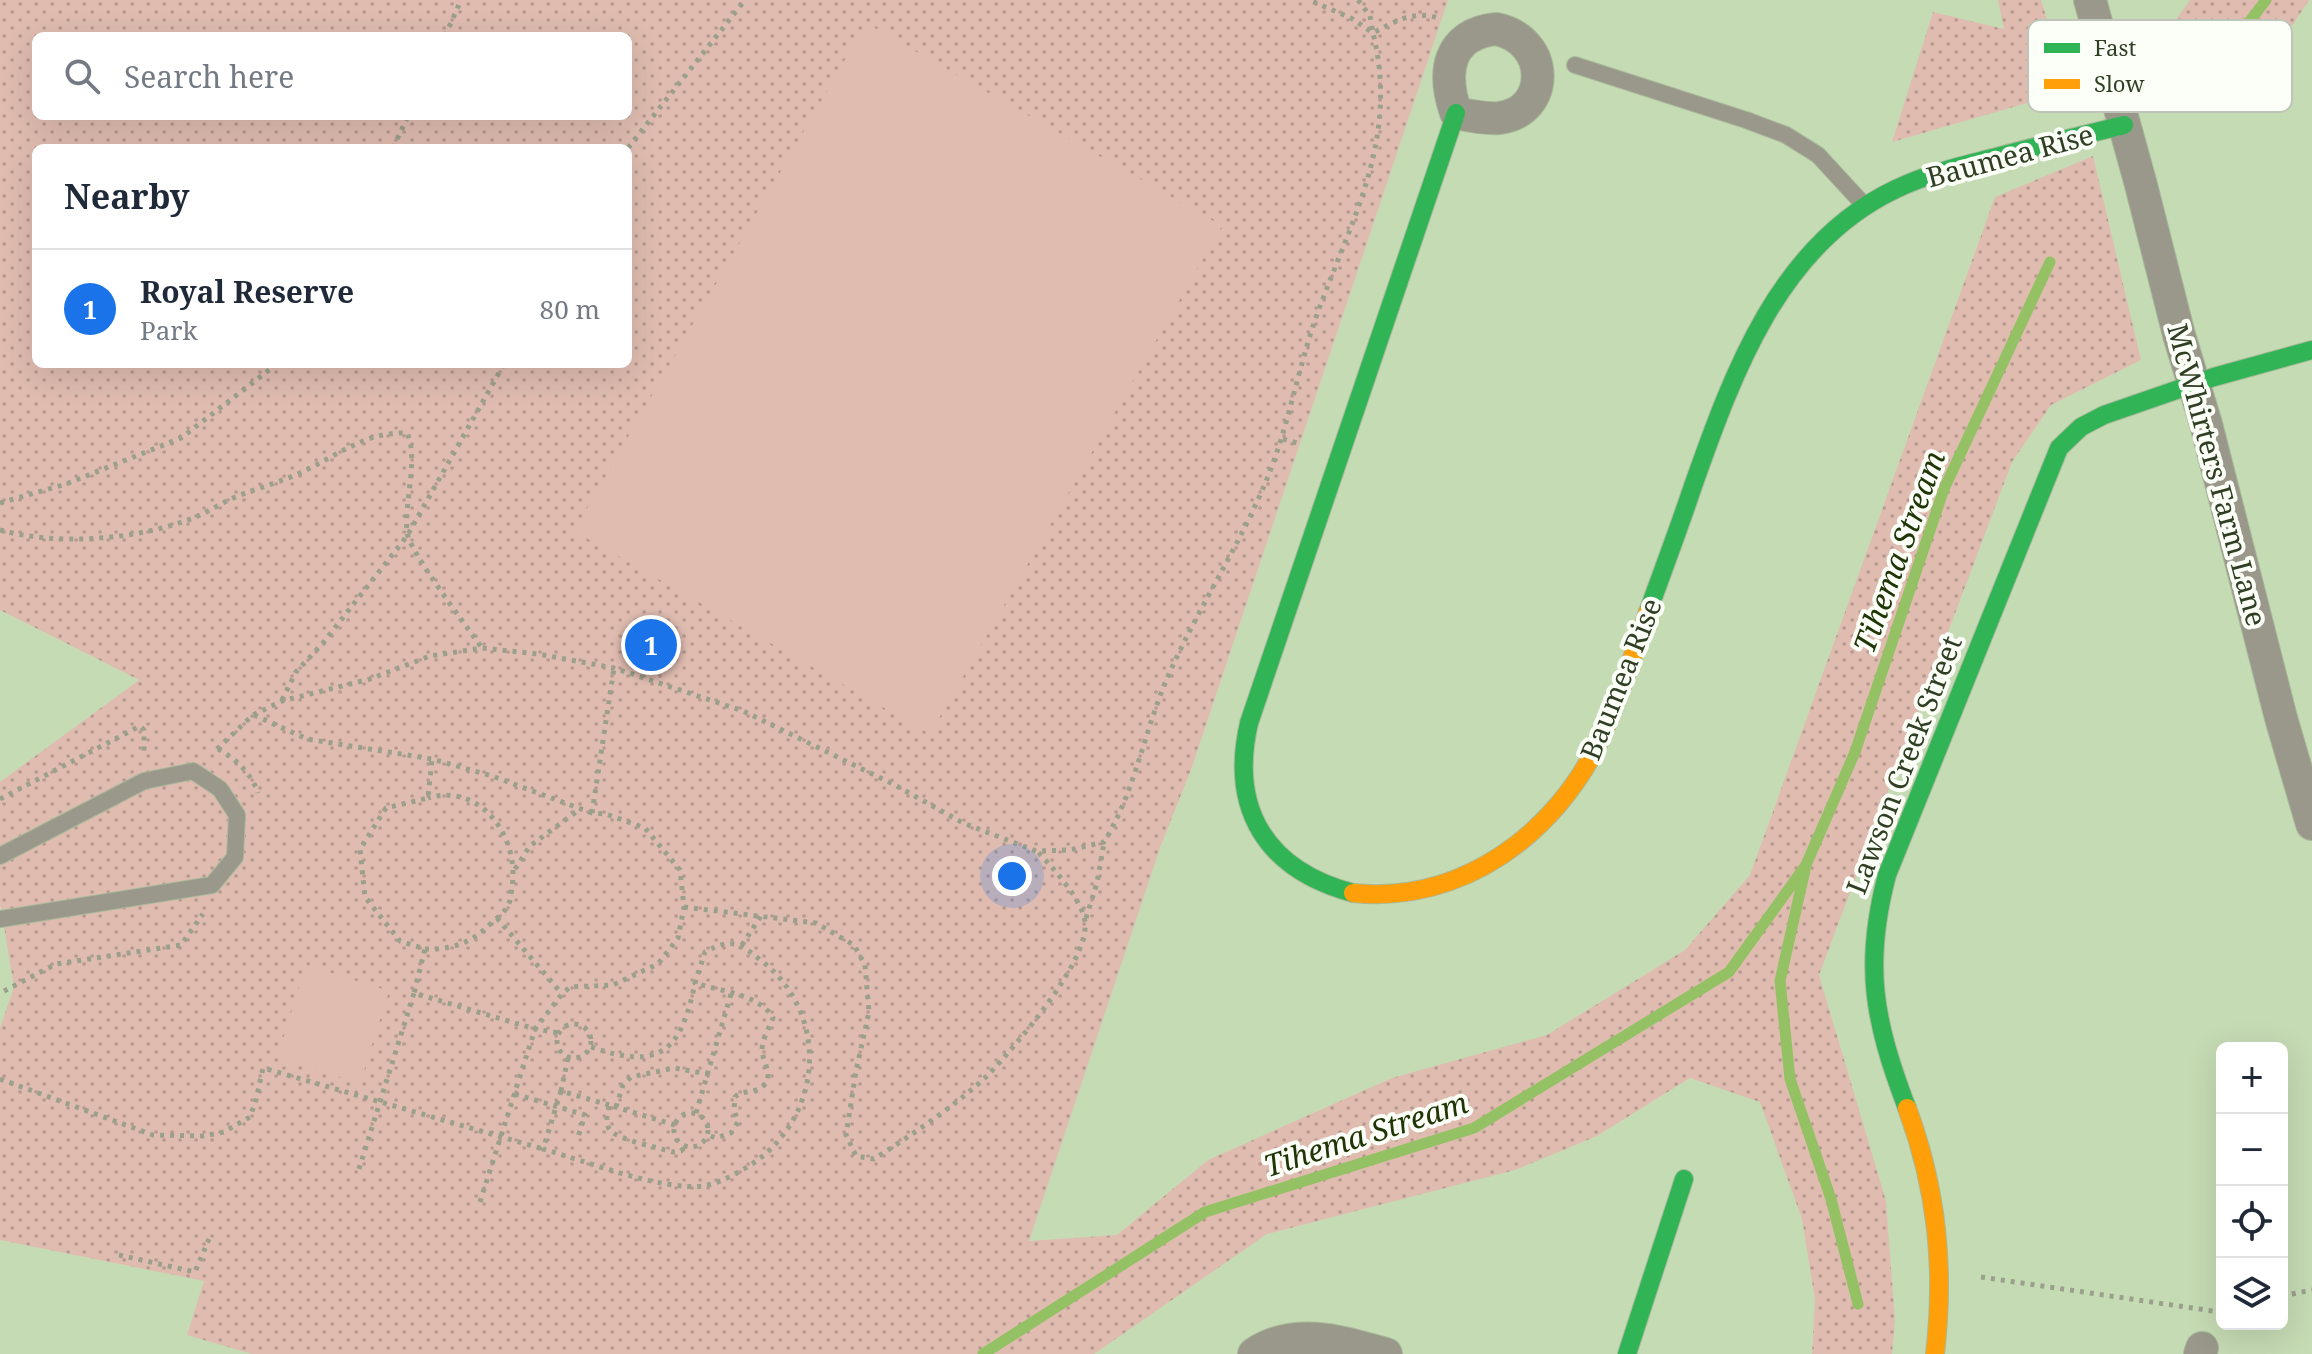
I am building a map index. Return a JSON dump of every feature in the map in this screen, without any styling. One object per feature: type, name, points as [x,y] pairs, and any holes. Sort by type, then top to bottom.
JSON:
[{"type":"street","name":"McWhirters Farm Lane","points":[[2090,0],[2095,20]]},
{"type":"street","name":"McWhirters Farm Lane","points":[[2120,112],[2281,718],[2308,790],[2312,824]]},
{"type":"street","name":"Baumea Rise","points":[[1456,113],[1337,455],[1244,745],[1243,787],[1258,827],[1284,860],[1318,882],[1338,890],[1380,895],[1400,893],[1445,883],[1488,865],[1542,823],[1574,788],[1610,718],[1711,438],[1753,337],[1768,307],[1803,260],[1842,222],[1901,187],[1963,165],[2124,125]]},
{"type":"street","name":"Lawson Creek Street","points":[[1935,1354],[1940,1317],[1937,1224],[1928,1171],[1883,1041],[1872,976],[1877,909],[1887,875],[2059,448],[2091,419],[2193,382],[2312,350]]},
{"type":"street","points":[[1627,1354],[1684,1179]]},
{"type":"street","points":[[1254,1354],[1280,1340],[1302,1338],[1330,1340],[1386,1354]]},
{"type":"lane","points":[[1575,65],[1746,120],[1795,140],[1818,155],[1865,206]]},
{"type":"lane","points":[[0,856],[144,781],[193,771],[220,789],[237,815],[235,857],[212,885],[0,919]]},
{"type":"path","points":[[447,32],[461,0]]},
{"type":"path","points":[[631,144],[745,0]]},
{"type":"path","points":[[1309,0],[1351,18],[1373,33]]},
{"type":"path","points":[[684,907],[816,923],[854,945],[865,965],[869,1012],[846,1135],[856,1156],[874,1159],[911,1136],[987,1076],[1050,1001],[1083,946],[1085,919],[1097,883],[1104,842],[1129,796],[1157,701],[1202,607],[1249,523],[1283,439],[1320,304],[1368,183],[1378,126],[1381,76],[1370,16],[1358,0]]},
{"type":"path","points":[[1373,33],[1407,17],[1432,16]]},
{"type":"path","points":[[395,144],[406,120]]},
{"type":"path","points":[[0,503],[66,484],[181,438],[272,368]]},
{"type":"path","points":[[282,701],[296,672],[323,643],[407,536],[502,368]]},
{"type":"path","points":[[0,530],[72,540],[153,530],[193,518],[300,473],[349,446],[386,432],[407,433],[413,445],[407,494],[407,536],[482,648]]},
{"type":"path","points":[[1283,439],[1305,445]]},
{"type":"path","points":[[217,749],[253,715],[282,701],[370,679],[430,656],[482,648],[538,654],[614,668],[743,711],[893,784],[963,823],[1036,851],[1070,850],[1104,842]]},
{"type":"path","points":[[592,813],[614,668]]},
{"type":"path","points":[[253,715],[307,739],[432,759],[645,828],[680,870],[684,907],[678,938],[658,964],[613,985],[570,987],[535,1029],[480,1202]]},
{"type":"path","points":[[0,799],[140,726],[144,730],[144,757],[154,752]]},
{"type":"path","points":[[202,745],[232,756],[255,784],[262,802]]},
{"type":"path","points":[[428,798],[432,759]]},
{"type":"path","points":[[515,870],[506,836],[481,805],[445,793],[386,808],[360,849],[365,897],[400,941],[425,949],[445,950],[477,937],[497,918],[508,906],[515,870],[530,846],[580,809]]},
{"type":"path","points":[[1036,851],[1064,880],[1085,919]]},
{"type":"path","points":[[4,991],[56,964],[181,945],[205,911]]},
{"type":"path","points":[[742,945],[761,916]]},
{"type":"path","points":[[497,918],[562,994]]},
{"type":"path","points":[[0,1079],[153,1135],[204,1136],[224,1132],[250,1117],[263,1068],[667,1184],[703,1186],[730,1177],[758,1162],[775,1146],[796,1117],[811,1068],[809,1038],[799,1005],[774,971],[742,945],[724,942],[705,952],[688,1015],[680,1034],[669,1047],[648,1055],[627,1056],[591,1047]]},
{"type":"path","points":[[359,1169],[425,949]]},
{"type":"path","points":[[695,983],[759,1003],[769,1010],[773,1018],[763,1040],[762,1052],[769,1075],[766,1084],[735,1097],[734,1110],[738,1122],[731,1133],[716,1138],[708,1135]]},
{"type":"path","points":[[414,993],[535,1029],[559,1033]]},
{"type":"path","points":[[696,1113],[731,994]]},
{"type":"path","points":[[571,1024],[582,1026],[591,1035],[591,1047],[579,1058],[568,1058],[557,1047],[559,1033],[571,1024]]},
{"type":"path","points":[[543,1149],[568,1058]]},
{"type":"path","points":[[685,1147],[673,1152],[616,1135],[608,1128],[606,1119],[623,1085],[631,1077],[674,1068],[708,1074]]},
{"type":"path","points":[[561,1091],[675,1125]]},
{"type":"path","points":[[515,1094],[585,1115],[577,1140]]},
{"type":"path","points":[[696,1113],[708,1124],[708,1135],[702,1144],[685,1147],[677,1140],[675,1125],[681,1116],[696,1113]]},
{"type":"path","points":[[119,1255],[195,1272],[209,1239]]},
{"type":"path","points":[[1976,1276],[2216,1310]]},
{"type":"path","points":[[2288,1295],[2312,1290]]},
{"type":"shaded area","points":[[0,0],[1448,0],[1191,770],[1161,845],[1029,1241],[1117,1235],[1208,1160],[1392,1078],[1547,1035],[1685,950],[1750,875],[1995,197],[2093,156],[2141,360],[2051,405],[2012,462],[1819,975],[1886,1201],[1895,1320],[1892,1354],[1812,1354],[1815,1300],[1802,1219],[1760,1102],[1690,1078],[1597,1136],[1515,1170],[1267,1234],[1094,1354],[252,1354],[187,1335],[204,1281],[0,1240],[0,1028],[14,987],[0,903],[0,782],[139,680],[0,610]]},
{"type":"shaded area","points":[[1998,0],[2041,0],[2047,20],[2028,20],[2028,103],[1892,142],[1933,12],[2004,29]]},
{"type":"shaded area","points":[[2190,0],[2309,0],[2292,26],[2292,20],[2176,20]]},
{"type":"shaded area","points":[[866,23],[1222,226],[930,734],[574,531]]},
{"type":"shaded area","points":[[306,965],[389,991],[360,1083],[277,1058]]},
{"type":"waterway","name":"Tihema Stream","points":[[2251,20],[2266,0]]},
{"type":"waterway","name":"Tihema Stream","points":[[983,1354],[1205,1212],[1474,1128],[1729,972],[1806,865],[1855,752],[1944,489],[2050,262]]},
{"type":"waterway","name":"Tihema Stream","points":[[1805,870],[1780,981],[1790,1079],[1831,1199],[1858,1304]]},
{"type":"traffic: fast","points":[[1353,893],[1323,883],[1298,869],[1277,852],[1261,832],[1250,809],[1244,754],[1249,723],[1456,113]]},
{"type":"traffic: fast","points":[[1648,612],[1708,443],[1744,357],[1791,277],[1821,243],[1855,213],[1921,178],[2124,125]]},
{"type":"traffic: fast","points":[[1907,1108],[1887,1048],[1876,993],[1875,938],[1887,875],[2059,448],[2081,427],[2104,415],[2214,377],[2312,350]]},
{"type":"traffic: fast","points":[[1627,1354],[1684,1179]]},
{"type":"traffic: slow","points":[[1353,893],[1393,893],[1431,887],[1468,874],[1501,856],[1531,832],[1559,804],[1582,773],[1601,738],[1648,612]]},
{"type":"traffic: slow","points":[[1907,1108],[1925,1169],[1936,1229],[1939,1291],[1935,1354]]},
{"type":"place","name":"Royal Reserve","points":[[651,645]]}]
